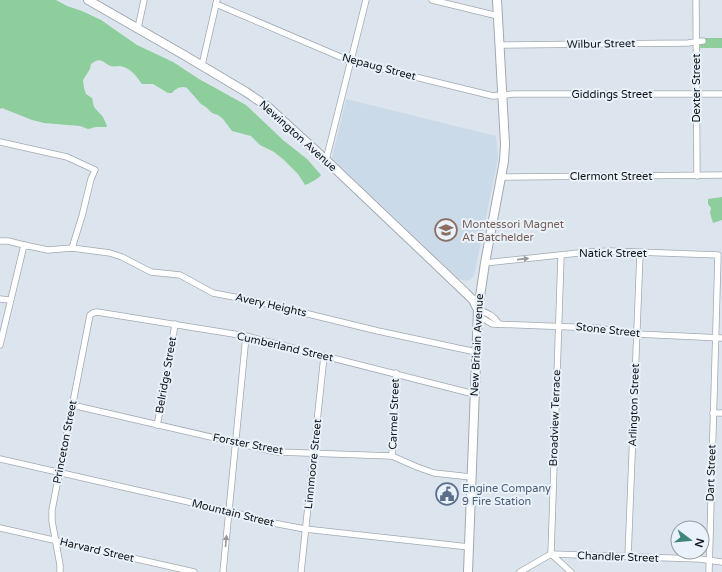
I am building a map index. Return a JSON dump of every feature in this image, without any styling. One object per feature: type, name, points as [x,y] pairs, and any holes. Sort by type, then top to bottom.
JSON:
[{"type":"main road","name":"Newington Avenue","points":[[88,0],[202,65],[268,107],[466,293],[473,300],[478,310]]},
{"type":"main road","name":"New Britain Avenue","points":[[468,572],[478,310],[504,161],[505,144],[497,0]]},
{"type":"street","points":[[138,28],[144,0]]},
{"type":"street","points":[[326,160],[366,0]]},
{"type":"street","points":[[432,0],[498,16]]},
{"type":"street","name":"Dexter Street","points":[[696,0],[697,176]]},
{"type":"street","points":[[202,65],[217,2]]},
{"type":"street","name":"Nepaug Street","points":[[217,2],[350,61],[493,96],[502,96]]},
{"type":"street","name":"Wilbur Street","points":[[499,45],[703,41]]},
{"type":"street","name":"Giddings Street","points":[[502,96],[514,94],[722,94]]},
{"type":"street","points":[[0,142],[67,157],[95,170],[91,179],[72,248]]},
{"type":"street","name":"Clermont Street","points":[[501,177],[722,175]]},
{"type":"street","name":"Avery Heights","points":[[0,241],[8,241],[48,250],[72,248],[110,253],[122,257],[151,272],[180,275],[213,293],[255,300],[378,331],[476,352]]},
{"type":"street","points":[[0,345],[24,245]]},
{"type":"street","name":"Natick Street","points":[[485,263],[610,251],[718,255]]},
{"type":"street","name":"Arlington Street","points":[[628,558],[640,253]]},
{"type":"street","name":"Dart Street","points":[[710,523],[713,413],[719,338],[718,255]]},
{"type":"street","name":"Broadview Terrace","points":[[551,554],[561,256]]},
{"type":"street","points":[[0,299],[10,300]]},
{"type":"street","name":"Stone Street","points":[[478,310],[482,318],[492,324],[597,328],[637,334],[719,338]]},
{"type":"street","name":"Cumberland Street","points":[[92,313],[97,312],[246,336],[474,394]]},
{"type":"street","name":"Princeton Street","points":[[60,572],[52,520],[52,510],[90,316],[92,313]]},
{"type":"street","name":"Belridge Street","points":[[157,425],[165,387],[175,324]]},
{"type":"street","points":[[223,572],[246,336]]},
{"type":"street","name":"Linnmoore Street","points":[[301,572],[324,356]]},
{"type":"street","name":"Carmel Street","points":[[392,456],[396,373]]},
{"type":"street","name":"Forster Street","points":[[72,405],[278,452],[392,456],[417,468],[434,473],[471,477]]},
{"type":"street","points":[[713,413],[722,413]]},
{"type":"street","name":"Mountain Street","points":[[0,459],[228,511],[273,523],[305,529],[469,547]]},
{"type":"street","name":"Harvard Street","points":[[0,528],[194,572]]},
{"type":"street","points":[[520,572],[551,554],[571,572]]},
{"type":"street","name":"Chandler Street","points":[[551,554],[670,559]]},
{"type":"street","name":"Dart Street","points":[[709,560],[709,572]]},
{"type":"street","name":"Chandler Street","points":[[709,560],[722,562]]},
{"type":"shaded area","name":"Montessori Magnet At Batchelder","points":[[346,99],[496,136],[498,158],[474,276],[470,280],[466,281],[459,279],[332,158]]},
{"type":"green space","points":[[0,0],[56,0],[101,20],[137,45],[173,62],[199,79],[246,105],[283,140],[307,159],[321,175],[305,185],[298,174],[284,160],[274,152],[260,145],[251,136],[232,131],[223,119],[212,113],[201,104],[187,88],[180,87],[172,93],[168,93],[153,84],[142,84],[133,73],[124,67],[111,66],[100,60],[91,64],[90,69],[83,80],[86,94],[92,98],[94,107],[103,117],[107,126],[106,127],[88,129],[80,126],[44,123],[32,120],[2,108],[0,109]]},
{"type":"green space","points":[[701,38],[722,38],[722,48],[700,48]]},
{"type":"green space","points":[[722,197],[722,220],[713,223],[708,199]]},
{"type":"place","name":"Montessori Magnet At Batchelder","points":[[446,230]]},
{"type":"place","name":"Engine Company 9 Fire Station","points":[[447,494]]}]
